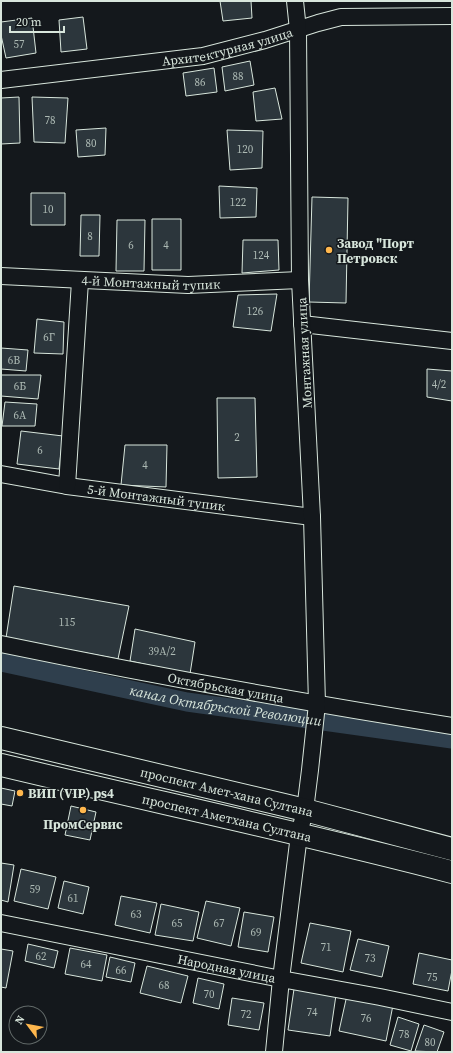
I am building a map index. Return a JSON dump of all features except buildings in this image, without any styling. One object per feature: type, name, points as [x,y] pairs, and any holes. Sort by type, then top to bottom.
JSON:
[{"type":"main road","name":"проспект Амет-хана Султана","points":[[1,738],[304,810],[452,849]]},
{"type":"main road","name":"проспект Аметхана Султана","points":[[1,765],[452,872]]},
{"type":"street","name":"Монтажная улица","points":[[274,1052],[298,835],[304,810],[317,712],[312,517],[300,280],[298,30],[295,1]]},
{"type":"street","name":"Архитектурная улица","points":[[1,80],[203,56],[239,48],[341,17],[452,16]]},
{"type":"street","name":"4-й Монтажный тупик","points":[[1,276],[188,285],[300,280]]},
{"type":"street","points":[[67,486],[80,281]]},
{"type":"street","points":[[302,324],[452,342]]},
{"type":"street","name":"5-й Монтажный тупик","points":[[1,474],[67,486],[312,517]]},
{"type":"street","name":"Октябрьская улица","points":[[1,644],[317,712],[452,726]]},
{"type":"street","name":"Народная улица","points":[[1,923],[452,1012]]},
{"type":"waterway","name":"канал Октябрьской Революции","points":[[1,662],[187,702],[452,739]]},
{"type":"place","name":"Завод \"Порт Петровск","points":[[329,250]]},
{"type":"place","name":"ВИП (VIP) ps4","points":[[20,793]]},
{"type":"place","name":"ПромСервис","points":[[83,810]]}]
